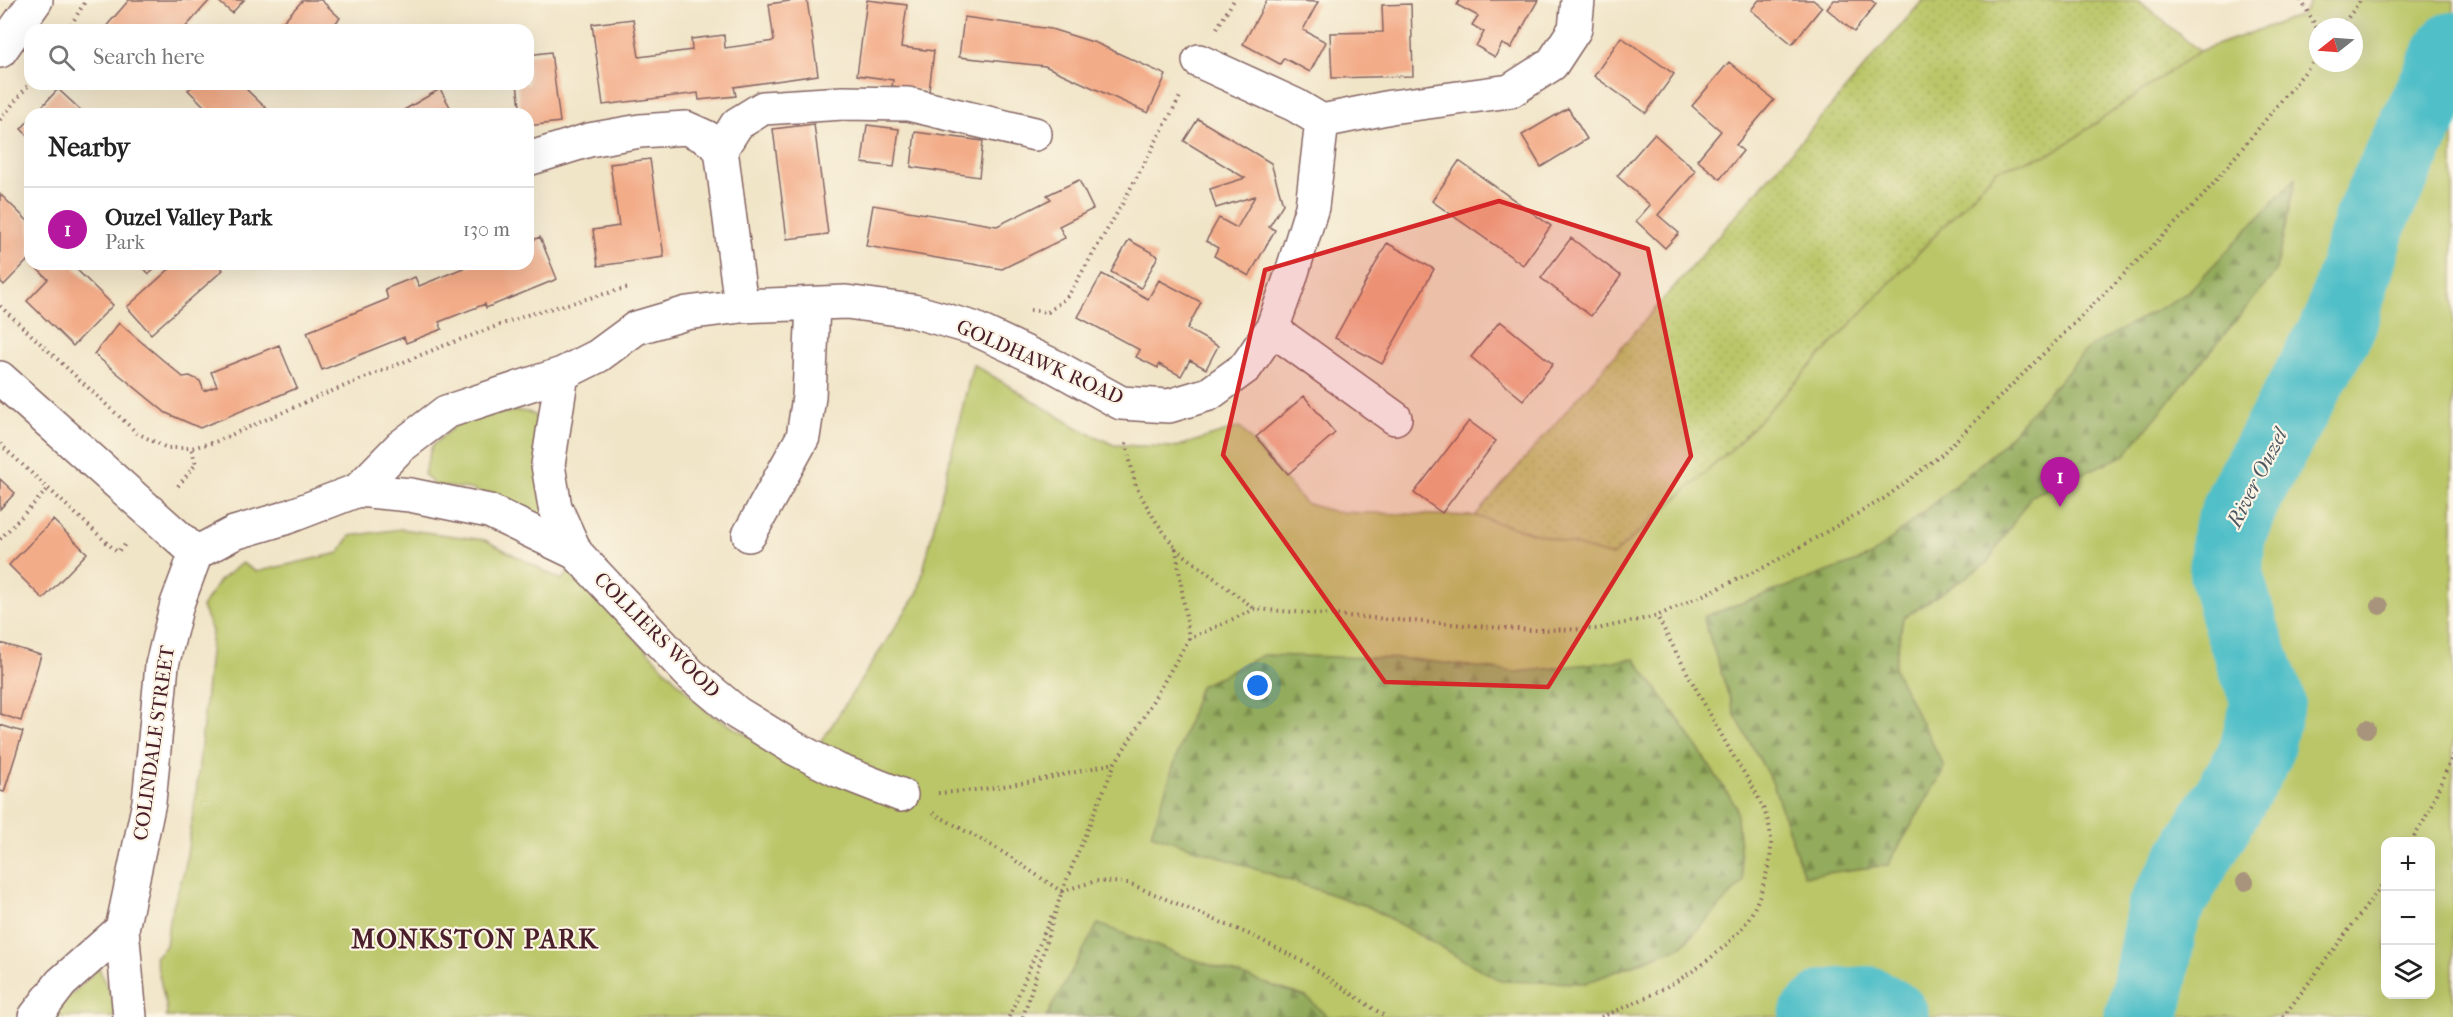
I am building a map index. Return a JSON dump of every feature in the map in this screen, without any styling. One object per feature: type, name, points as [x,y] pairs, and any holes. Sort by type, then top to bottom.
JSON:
[{"type":"street","points":[[0,51],[36,0]]},
{"type":"street","points":[[1199,61],[1294,105],[1322,121],[1391,107],[1510,91],[1552,64],[1575,29],[1578,0]]},
{"type":"street","points":[[720,149],[737,124],[763,108],[843,103],[908,104],[1035,134]]},
{"type":"street","name":"GOLDHAWK ROAD","points":[[195,553],[234,533],[285,518],[358,490],[400,447],[446,412],[562,374],[598,356],[636,328],[687,313],[741,306],[846,302],[913,311],[973,328],[1056,367],[1121,403],[1169,406],[1209,394],[1246,367],[1272,329],[1312,207],[1322,121]]},
{"type":"street","points":[[534,157],[589,140],[640,131],[686,128],[706,137],[720,149],[741,306]]},
{"type":"street","points":[[749,535],[803,437],[809,397],[813,304]]},
{"type":"street","points":[[1272,329],[1395,418]]},
{"type":"street","name":"COLLIERS WOOD","points":[[562,374],[548,465],[555,507],[576,553],[690,674],[737,713],[794,748],[837,770],[902,795]]},
{"type":"street","points":[[0,378],[195,553]]},
{"type":"street","name":"COLLIERS WOOD","points":[[358,490],[410,495],[489,511],[576,553]]},
{"type":"street","name":"COLINDALE STREET","points":[[130,1017],[122,929],[149,802],[162,665],[177,604],[195,553]]},
{"type":"street","points":[[35,1017],[61,982],[122,929]]},
{"type":"path","points":[[72,24],[86,0]]},
{"type":"path","points":[[2301,0],[2311,18]]},
{"type":"path","points":[[2348,18],[2361,0]]},
{"type":"path","points":[[1009,1017],[1115,763],[1189,639],[1255,609],[1530,630],[1597,629],[1657,616],[1769,565],[1885,498],[1941,455],[2202,196],[2309,68]]},
{"type":"path","points":[[0,120],[24,90]]},
{"type":"path","points":[[1126,443],[1136,487],[1155,520],[1176,549],[1255,609]]},
{"type":"path","points":[[0,539],[48,489]]},
{"type":"path","points":[[1176,549],[1189,639]]},
{"type":"path","points":[[1601,1017],[1645,999],[1682,977],[1715,953],[1737,933],[1744,926],[1762,891],[1772,858],[1769,825],[1749,779],[1732,754],[1657,616]]},
{"type":"path","points":[[2413,837],[2425,819],[2453,755]]},
{"type":"path","points":[[902,795],[974,791],[1026,784],[1115,763]]},
{"type":"path","points":[[902,795],[998,849],[1062,891],[1096,881],[1128,883],[1251,935],[1306,963],[1386,1017]]},
{"type":"path","points":[[2283,1017],[2381,885]]},
{"type":"path","points":[[1023,1017],[1062,891]]},
{"type":"highlighted area","points":[[1499,201],[1648,249],[1691,456],[1548,687],[1385,682],[1223,455],[1265,270]]},
{"type":"green space","points":[[1923,0],[2138,0],[2199,51],[2053,153],[1997,170],[1736,445],[1612,556],[1475,516]]},
{"type":"green space","points":[[2312,0],[2453,0],[2453,1017],[166,1017],[167,1010],[155,957],[166,946],[169,919],[185,868],[197,786],[212,631],[202,607],[219,581],[242,563],[256,572],[339,553],[350,536],[401,529],[485,540],[562,580],[569,571],[707,712],[764,745],[817,748],[918,592],[973,364],[1078,428],[1114,445],[1176,447],[1240,427],[1305,503],[1335,512],[1475,516],[1612,556],[1736,445],[1997,170],[2053,153],[2199,51],[2301,15]]},
{"type":"green space","points":[[2296,178],[2275,273],[2125,455],[2031,496],[1986,564],[1903,618],[1894,669],[1945,768],[1888,865],[1804,876],[1773,784],[1735,715],[1703,617],[1871,556],[1999,448],[2088,348],[2187,293]]},
{"type":"green space","points":[[513,411],[530,413],[541,425],[544,516],[539,521],[504,501],[471,489],[435,486],[424,474],[432,446],[455,426],[480,417]]},
{"type":"green space","points":[[1263,655],[1411,659],[1517,672],[1635,659],[1736,806],[1743,882],[1682,946],[1586,983],[1501,981],[1369,907],[1151,834],[1200,686]]},
{"type":"green space","points":[[1098,924],[1189,958],[1306,997],[1328,1017],[1046,1017]]},
{"type":"green space","points":[[99,968],[113,1000],[116,1017],[48,1017]]},
{"type":"building","points":[[129,0],[210,0],[188,24],[108,24]]},
{"type":"building","points":[[217,0],[244,0],[232,13]]},
{"type":"building","points":[[303,0],[321,0],[340,18],[334,24],[281,24]]},
{"type":"building","points":[[807,0],[818,75],[734,87],[736,96],[699,100],[698,93],[603,105],[592,24],[633,19],[639,57],[692,50],[691,39],[724,35],[725,48],[774,41],[769,4]]},
{"type":"building","points":[[867,0],[907,5],[901,47],[934,51],[929,91],[892,86],[893,80],[857,75]]},
{"type":"building","points":[[1267,0],[1318,2],[1303,30],[1326,42],[1310,72],[1284,58],[1280,64],[1243,44]]},
{"type":"building","points":[[1460,0],[1538,0],[1511,48],[1502,44],[1495,57],[1476,46],[1484,32],[1472,25],[1478,16],[1457,5]]},
{"type":"building","points":[[1759,0],[1813,0],[1822,7],[1792,44],[1751,10]]},
{"type":"building","points":[[1834,0],[1871,0],[1876,4],[1854,32],[1827,9]]},
{"type":"building","points":[[1411,4],[1413,76],[1332,78],[1330,33],[1383,32],[1382,5]]},
{"type":"building","points":[[964,17],[1051,29],[1096,43],[1166,75],[1148,113],[1045,66],[959,57]]},
{"type":"building","points":[[1621,37],[1674,74],[1646,113],[1594,76]]},
{"type":"building","points":[[551,52],[560,122],[534,125],[534,108],[520,108],[518,90],[534,90],[534,54]]},
{"type":"building","points":[[1729,62],[1774,100],[1736,145],[1743,151],[1720,179],[1697,160],[1721,131],[1692,106]]},
{"type":"building","points":[[59,90],[79,108],[41,108]]},
{"type":"building","points":[[188,90],[247,90],[266,108],[206,108]]},
{"type":"building","points":[[441,90],[451,108],[407,108]]},
{"type":"building","points":[[1568,108],[1587,139],[1541,167],[1522,135]]},
{"type":"building","points":[[1198,119],[1271,163],[1283,204],[1269,227],[1275,230],[1249,276],[1214,256],[1218,248],[1206,241],[1219,218],[1237,228],[1255,196],[1216,208],[1210,189],[1245,178],[1184,141]]},
{"type":"building","points":[[814,124],[828,234],[787,239],[773,129]]},
{"type":"building","points":[[867,125],[899,129],[894,167],[862,163]]},
{"type":"building","points":[[915,132],[983,141],[979,177],[911,167]]},
{"type":"building","points":[[1654,134],[1696,171],[1658,215],[1679,233],[1665,248],[1636,221],[1650,205],[1617,176]]},
{"type":"building","points":[[650,159],[664,257],[598,266],[593,230],[619,226],[610,164]]},
{"type":"building","points":[[1459,161],[1551,226],[1523,265],[1432,201]]},
{"type":"building","points":[[1079,180],[1093,209],[1059,226],[1065,238],[1002,269],[866,246],[873,205],[997,226],[1051,199],[1047,195]]},
{"type":"building","points":[[0,194],[24,217],[24,264],[4,285],[0,281]]},
{"type":"building","points":[[540,237],[557,279],[486,308],[485,304],[439,322],[442,329],[406,343],[404,337],[322,370],[307,332],[388,299],[385,289],[415,277],[419,286],[458,270],[534,270],[534,240]]},
{"type":"building","points":[[1571,238],[1621,276],[1591,316],[1541,278]]},
{"type":"building","points":[[1129,240],[1158,256],[1141,288],[1111,272]]},
{"type":"building","points":[[1387,243],[1434,269],[1382,364],[1335,338]]},
{"type":"building","points":[[38,270],[77,270],[113,305],[73,346],[27,301],[48,279]]},
{"type":"building","points":[[168,270],[223,270],[151,334],[127,307]]},
{"type":"building","points":[[1102,274],[1148,299],[1159,280],[1201,302],[1187,329],[1218,346],[1206,369],[1190,360],[1181,376],[1159,364],[1158,368],[1136,357],[1140,350],[1078,317]]},
{"type":"building","points":[[1500,321],[1553,364],[1523,400],[1471,357]]},
{"type":"building","points":[[119,323],[183,377],[190,376],[200,381],[204,391],[217,386],[211,372],[279,345],[297,388],[200,428],[166,413],[94,354]]},
{"type":"building","points":[[1304,396],[1335,433],[1288,474],[1256,437]]},
{"type":"building","points":[[1469,421],[1496,441],[1442,513],[1414,493]]},
{"type":"building","points":[[0,479],[15,493],[0,509]]},
{"type":"building","points":[[53,520],[87,553],[43,599],[9,565]]},
{"type":"building","points":[[0,643],[41,655],[21,721],[0,714]]},
{"type":"building","points":[[0,725],[23,732],[4,792],[0,791]]},
{"type":"waterway","name":"River Ouzel","points":[[2141,1017],[2163,911],[2255,755],[2268,701],[2241,627],[2226,574],[2228,537],[2244,497],[2340,323],[2370,221],[2453,49]]},
{"type":"waterway","name":"River Ouzel","points":[[1816,1017],[1828,1006],[1868,1003],[1892,1017]]},
{"type":"place","name":"Ouzel Valley Park","points":[[2060,507]]},
{"type":"district","name":"MONKSTON PARK","points":[[475,939]]}]
